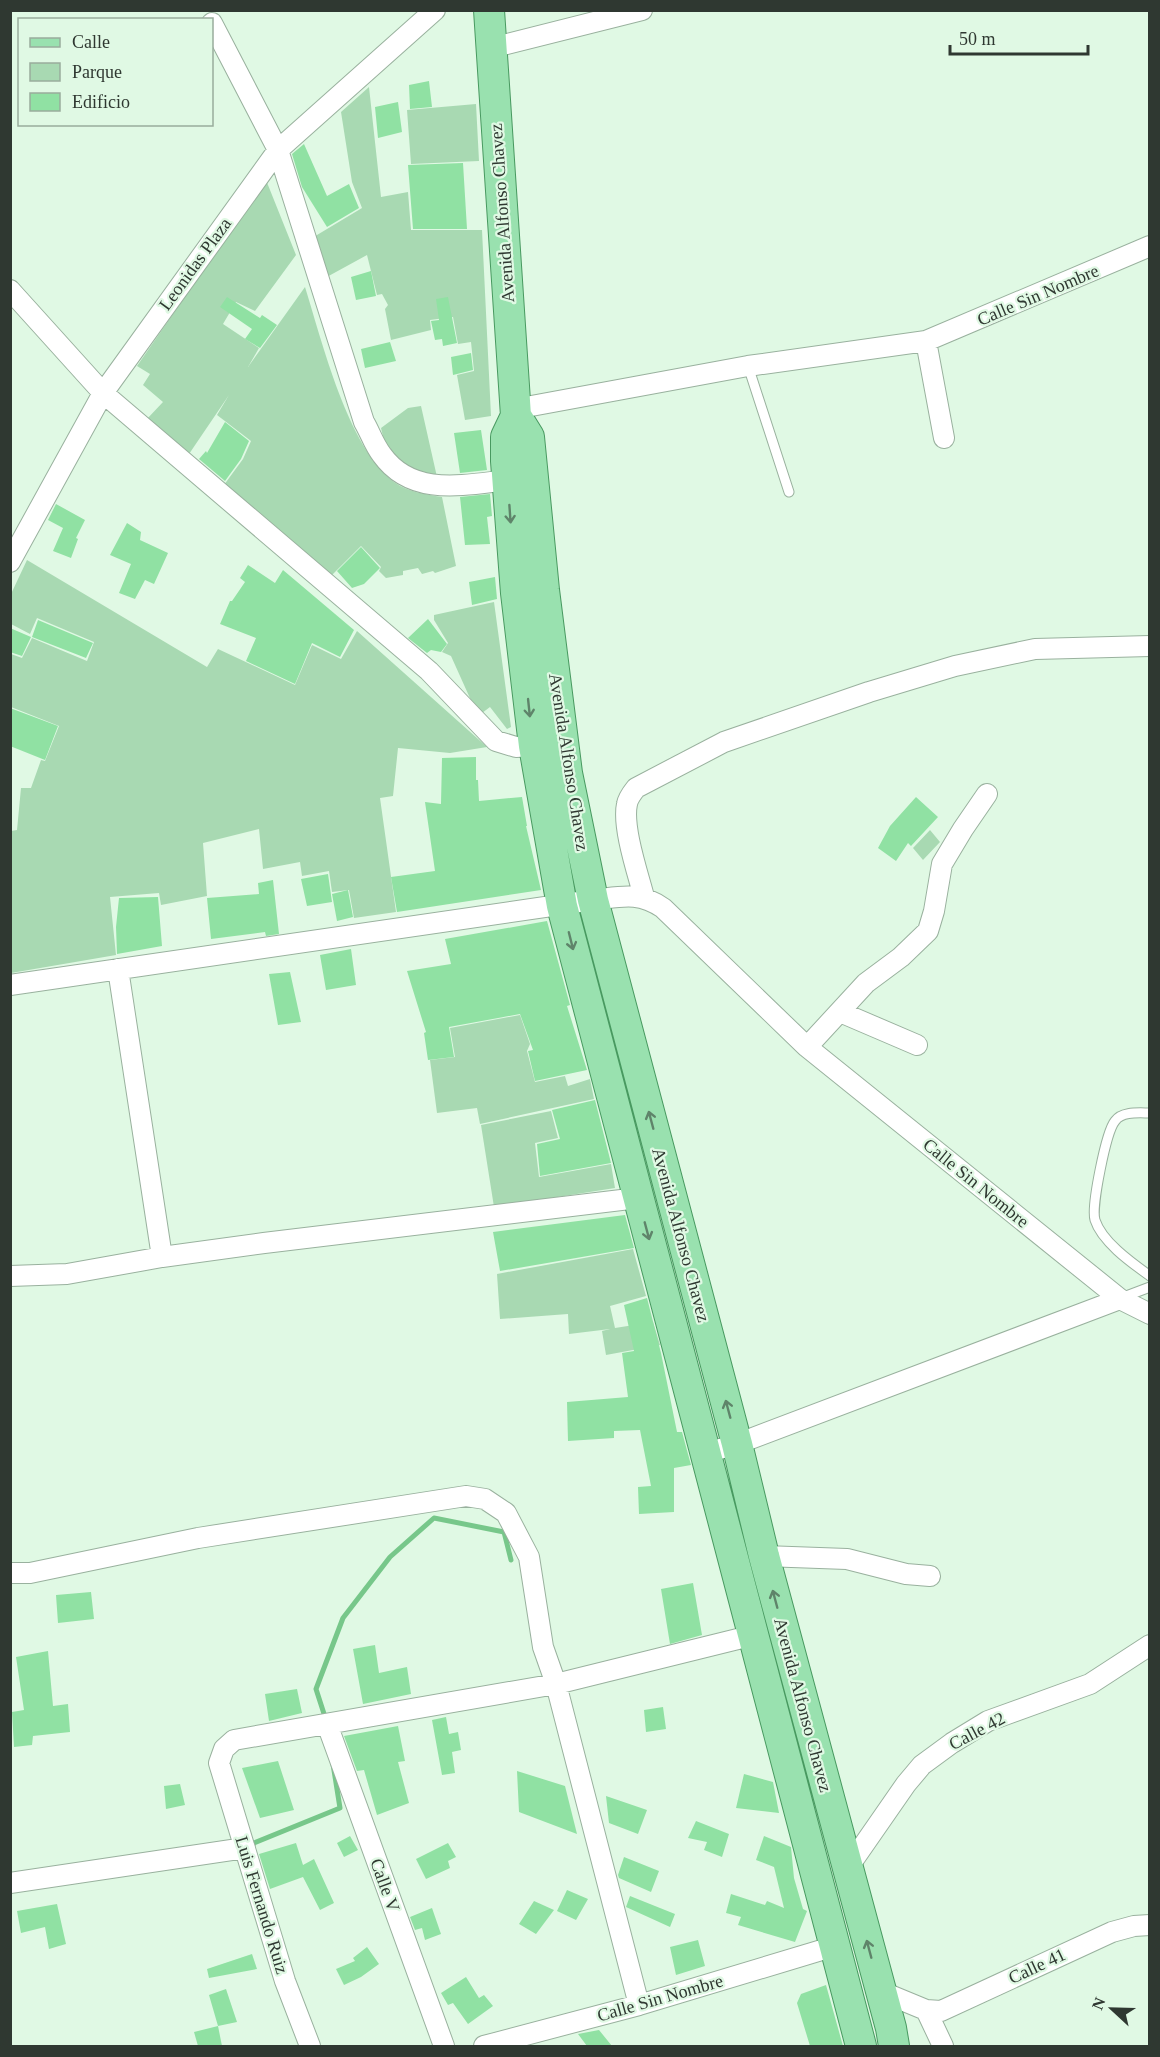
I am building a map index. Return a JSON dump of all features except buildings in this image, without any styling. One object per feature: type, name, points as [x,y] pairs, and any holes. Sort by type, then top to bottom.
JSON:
[{"type":"main road","name":"Avenida Alfonso Chavez","points":[[489,10],[516,412],[529,437],[544,590],[567,773],[593,900],[894,2046]]},
{"type":"main road","name":"Avenida Alfonso Chavez","points":[[516,412],[506,437],[516,593],[534,746],[562,906],[861,2046]]},
{"type":"street","name":"Leonidas Plaza","points":[[10,562],[103,393],[278,150],[435,10]]},
{"type":"street","points":[[491,48],[642,10]]},
{"type":"street","points":[[213,25],[278,150],[364,422],[382,455],[400,474],[415,482],[450,486],[508,480]]},
{"type":"street","name":"Calle Sin Nombre","points":[[516,412],[748,366],[926,341],[1149,246]]},
{"type":"street","points":[[10,290],[103,393],[429,671],[496,741],[516,747],[534,746]]},
{"type":"street","points":[[926,341],[944,438]]},
{"type":"street","points":[[10,985],[593,900],[644,897],[626,816],[629,798],[636,788],[724,742],[869,692],[955,666],[1035,650],[1149,646]]},
{"type":"street","points":[[807,1047],[866,983],[901,957],[927,931],[934,911],[942,864],[987,794]]},
{"type":"street","name":"Calle Sin Nombre","points":[[644,897],[663,908],[807,1047],[1120,1299],[1149,1314]]},
{"type":"street","points":[[118,969],[162,1257]]},
{"type":"street","points":[[840,1012],[917,1046]]},
{"type":"street","points":[[10,1275],[67,1274],[162,1257],[264,1243],[638,1198]]},
{"type":"street","points":[[706,1454],[1120,1299]]},
{"type":"street","points":[[10,1573],[30,1573],[210,1536],[466,1496],[485,1499],[506,1513],[529,1557],[543,1647],[556,1684],[639,2005]]},
{"type":"street","points":[[764,1556],[847,1559],[906,1574],[930,1576]]},
{"type":"street","points":[[327,1724],[556,1684],[754,1635]]},
{"type":"street","name":"Calle 42","points":[[847,1869],[906,1784],[922,1765],[988,1722],[1090,1684],[1149,1645]]},
{"type":"street","name":"Luis Fernando Ruiz","points":[[310,2046],[285,1981],[219,1763],[224,1749],[234,1740],[327,1724]]},
{"type":"street","name":"Calle V","points":[[327,1724],[444,2046]]},
{"type":"street","points":[[10,1883],[246,1848]]},
{"type":"street","name":"Calle 41","points":[[926,2010],[941,2011],[1112,1932],[1134,1926],[1149,1925]]},
{"type":"street","name":"Calle Sin Nombre","points":[[484,2046],[639,2005],[835,1946]]},
{"type":"street","points":[[880,1991],[926,2010],[943,2046]]},
{"type":"lane","points":[[748,366],[789,492]]},
{"type":"lane","points":[[1149,1113],[1135,1112],[1120,1116],[1114,1122],[1108,1136],[1100,1174],[1095,1219],[1100,1230],[1124,1257],[1149,1276]]},
{"type":"lane","points":[[1120,1299],[1149,1287]]},
{"type":"green space","points":[[369,87],[381,197],[408,192],[411,230],[482,230],[491,416],[465,420],[457,375],[474,371],[471,342],[458,344],[453,317],[430,320],[431,330],[391,340],[385,309],[388,305],[382,294],[377,295],[367,255],[325,278],[312,238],[362,208],[352,182],[341,112]]},
{"type":"green space","points":[[476,104],[479,161],[411,164],[407,110]]},
{"type":"green space","points":[[266,180],[296,255],[255,311],[236,302],[223,324],[259,348],[248,367],[305,287],[339,392],[363,445],[378,466],[394,482],[423,494],[442,497],[456,566],[435,573],[433,571],[422,574],[418,568],[403,571],[403,575],[386,578],[379,571],[381,567],[361,546],[327,580],[221,489],[243,459],[251,441],[217,415],[229,395],[187,457],[146,420],[163,402],[143,385],[150,374],[137,366]]},
{"type":"green space","points":[[421,406],[437,477],[390,465],[381,428],[408,408]]},
{"type":"green space","points":[[27,560],[207,667],[218,649],[295,685],[312,645],[341,659],[357,631],[487,747],[450,753],[398,748],[393,796],[380,798],[396,912],[354,918],[349,890],[332,892],[329,871],[302,876],[300,862],[263,869],[259,829],[203,843],[207,896],[161,905],[159,893],[110,897],[116,955],[11,973],[11,831],[17,830],[21,788],[31,788],[41,760],[45,761],[59,726],[11,707],[11,654],[22,658],[32,638],[87,661],[94,642],[37,618],[30,634],[11,624],[11,594]]},
{"type":"green space","points":[[494,602],[511,727],[507,729],[490,707],[478,716],[451,656],[442,652],[448,643],[434,620],[434,615]]},
{"type":"green space","points":[[930,830],[940,842],[923,860],[913,848]]},
{"type":"green space","points":[[520,1015],[530,1044],[527,1051],[535,1082],[565,1076],[568,1086],[590,1079],[594,1099],[480,1124],[477,1108],[437,1113],[430,1060],[455,1057],[450,1028]]},
{"type":"green space","points":[[551,1111],[558,1138],[535,1143],[539,1177],[611,1164],[615,1188],[494,1207],[481,1125]]},
{"type":"green space","points":[[633,1249],[646,1296],[610,1306],[615,1328],[653,1322],[660,1345],[606,1355],[602,1331],[610,1329],[569,1334],[568,1314],[500,1319],[497,1274]]},
{"type":"waterway","points":[[326,1720],[316,1689],[343,1618],[390,1557],[434,1518],[504,1532],[511,1560]]},
{"type":"waterway","points":[[250,1849],[254,1843],[340,1808],[333,1764]]}]
